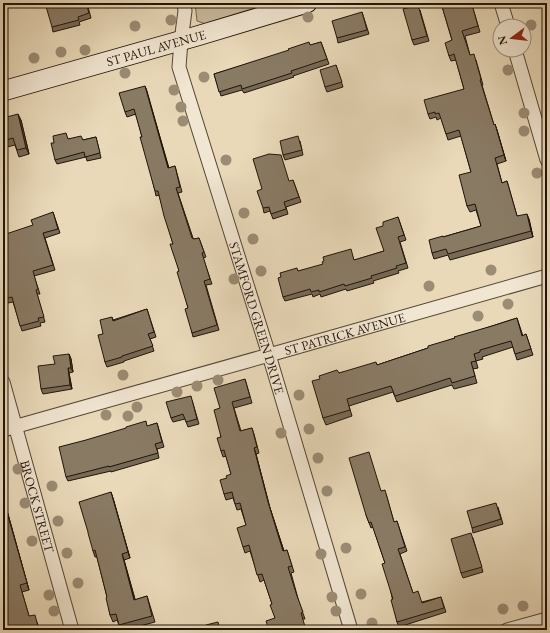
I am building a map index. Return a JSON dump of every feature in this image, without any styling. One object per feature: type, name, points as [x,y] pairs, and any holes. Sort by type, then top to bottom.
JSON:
[{"type":"main road","name":"ST PAUL AVENUE","points":[[3,91],[181,41],[307,3]]},
{"type":"street","name":"STAMFORD GREEN DRIVE","points":[[184,3],[185,11],[179,67],[269,355],[351,630]]},
{"type":"street","points":[[501,3],[506,18]]},
{"type":"street","points":[[517,58],[547,160]]},
{"type":"street","name":"ST PATRICK AVENUE","points":[[3,430],[547,276]]},
{"type":"street","name":"BROCK STREET","points":[[3,382],[72,630]]},
{"type":"street","points":[[507,630],[547,619]]},
{"type":"shaded area","points":[[195,3],[274,3],[206,24],[197,21]]},
{"type":"building","points":[[45,3],[86,3],[89,13],[78,17],[79,20],[52,27]]},
{"type":"building","points":[[441,3],[466,3],[467,7],[472,5],[478,26],[462,31],[470,55],[474,54],[480,80],[504,155],[495,158],[502,183],[507,181],[517,216],[527,214],[531,231],[448,254],[446,249],[432,253],[429,240],[481,226],[475,204],[467,206],[459,175],[471,172],[459,130],[446,134],[439,113],[435,114],[435,112],[428,114],[424,100],[464,89],[454,54],[449,56],[445,43],[452,40]]},
{"type":"building","points":[[544,3],[547,3],[547,14]]},
{"type":"building","points":[[418,5],[427,36],[412,40],[403,9]]},
{"type":"building","points":[[362,12],[367,30],[337,38],[332,21]]},
{"type":"building","points":[[309,42],[310,45],[321,42],[327,59],[291,71],[292,73],[242,89],[241,85],[219,92],[214,74]]},
{"type":"building","points":[[336,65],[342,82],[325,87],[320,70]]},
{"type":"building","points":[[145,86],[168,168],[175,166],[180,187],[176,188],[192,238],[199,238],[204,252],[202,253],[210,279],[204,281],[217,325],[192,333],[185,309],[188,308],[177,272],[179,271],[170,244],[173,244],[158,191],[155,191],[134,109],[125,112],[119,93]]},
{"type":"building","points":[[18,114],[26,148],[17,150],[13,138],[3,141],[3,122],[8,120],[7,117]]},
{"type":"building","points":[[66,133],[68,139],[81,136],[83,140],[96,137],[100,153],[85,157],[84,152],[55,160],[51,143],[54,143],[53,136]]},
{"type":"building","points":[[298,136],[302,150],[283,155],[280,141]]},
{"type":"building","points":[[269,154],[281,155],[289,181],[293,180],[299,197],[284,202],[286,209],[271,214],[269,207],[263,208],[257,191],[262,189],[253,159]]},
{"type":"building","points":[[53,212],[58,229],[43,233],[53,265],[33,271],[38,289],[36,290],[44,317],[38,318],[39,321],[20,326],[12,297],[7,298],[3,286],[3,235],[33,225],[31,220]]},
{"type":"building","points":[[398,217],[404,235],[398,237],[406,263],[396,266],[397,268],[371,276],[372,278],[345,286],[344,284],[319,292],[319,290],[311,292],[310,289],[283,297],[278,278],[281,277],[280,273],[297,268],[298,271],[323,264],[323,257],[351,249],[354,260],[384,251],[376,228],[383,226],[383,222]]},
{"type":"building","points":[[147,309],[154,332],[148,334],[153,346],[105,362],[98,335],[103,334],[100,320],[112,317],[113,321]]},
{"type":"building","points":[[517,318],[522,336],[526,334],[531,349],[515,354],[511,341],[480,350],[480,352],[474,354],[476,361],[471,362],[475,376],[452,383],[450,378],[395,396],[391,386],[347,399],[350,410],[323,418],[312,381],[320,379],[319,376],[337,370],[339,373],[376,362],[377,365],[428,348],[428,346],[455,338],[454,337]]},
{"type":"building","points":[[69,354],[71,368],[68,368],[70,385],[41,389],[38,366],[55,364],[53,356]]},
{"type":"building","points":[[245,379],[250,397],[232,402],[240,431],[252,428],[257,447],[254,448],[268,502],[283,551],[287,550],[292,566],[288,567],[303,612],[301,613],[306,630],[269,630],[266,621],[275,618],[270,605],[272,604],[262,574],[257,575],[249,545],[243,547],[237,528],[246,525],[240,503],[235,504],[232,492],[224,494],[220,480],[227,478],[226,476],[231,474],[224,450],[221,451],[217,438],[221,437],[214,410],[220,408],[214,388]]},
{"type":"building","points":[[191,396],[197,419],[186,422],[183,414],[171,418],[166,402]]},
{"type":"building","points":[[146,421],[147,426],[157,423],[162,442],[155,444],[158,453],[66,477],[59,447]]},
{"type":"building","points":[[369,452],[381,491],[385,490],[394,522],[397,521],[405,547],[398,549],[413,593],[418,591],[422,603],[441,597],[444,608],[397,622],[391,600],[393,599],[382,564],[385,563],[371,522],[369,523],[366,515],[349,458]]},
{"type":"building","points":[[111,492],[128,552],[122,554],[134,600],[147,596],[152,616],[119,625],[116,614],[110,615],[95,550],[93,551],[79,502]]},
{"type":"building","points":[[3,498],[27,583],[20,585],[29,616],[35,615],[39,630],[3,630]]},
{"type":"building","points":[[496,503],[501,519],[472,528],[467,511]]},
{"type":"building","points":[[471,533],[482,567],[461,573],[451,539]]},
{"type":"building","points":[[218,622],[220,630],[200,630],[207,628],[206,625]]}]
